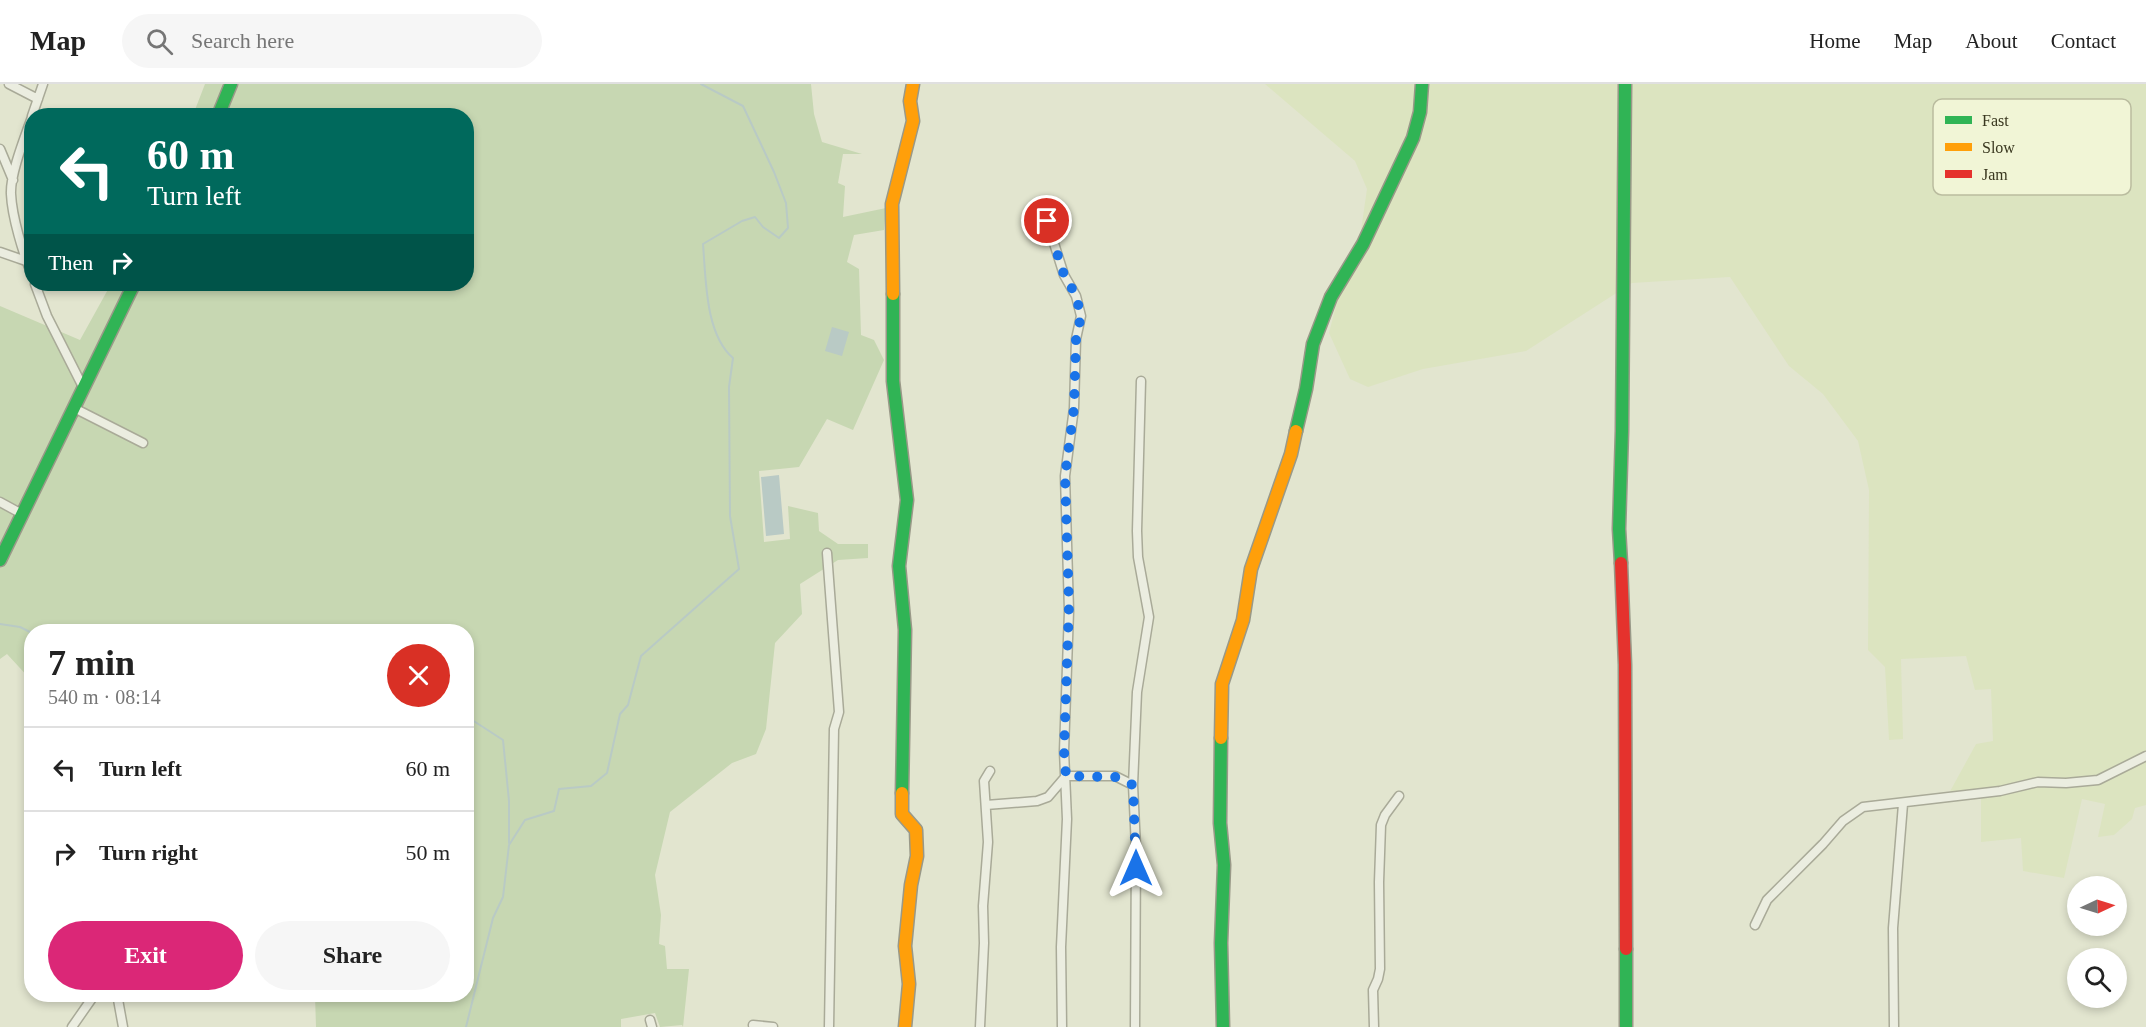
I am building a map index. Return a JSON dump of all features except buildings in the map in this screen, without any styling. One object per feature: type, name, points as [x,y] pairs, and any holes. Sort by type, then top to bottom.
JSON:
[{"type":"street","points":[[9,84],[38,99]]},
{"type":"street","points":[[35,108],[43,84]]},
{"type":"street","points":[[221,108],[231,84]]},
{"type":"street","points":[[905,1027],[909,984],[905,946],[911,885],[917,856],[916,830],[902,814],[905,630],[900,566],[908,500],[893,370],[892,204],[913,122],[910,101],[913,84]]},
{"type":"street","points":[[1223,1027],[1221,943],[1224,866],[1220,823],[1223,678],[1243,620],[1251,569],[1291,454],[1306,389],[1313,344],[1331,297],[1362,244],[1413,138],[1420,112],[1422,84]]},
{"type":"street","points":[[1625,84],[1622,431],[1618,529],[1625,665],[1626,1027]]},
{"type":"street","points":[[24,143],[13,180],[12,199],[24,252]]},
{"type":"street","points":[[0,149],[13,180]]},
{"type":"street","points":[[1039,204],[1047,221],[1064,275],[1076,296],[1081,316],[1076,339],[1074,408],[1065,476],[1069,605],[1064,751],[1067,819],[1061,947],[1062,1027]]},
{"type":"street","points":[[0,252],[24,260]]},
{"type":"street","points":[[38,291],[48,320],[83,387]]},
{"type":"street","points":[[0,560],[131,291]]},
{"type":"street","points":[[1135,1027],[1136,847],[1133,785],[1137,692],[1149,616],[1138,557],[1137,531],[1141,381]]},
{"type":"street","points":[[74,408],[143,443]]},
{"type":"street","points":[[0,502],[22,514]]},
{"type":"street","points":[[827,553],[839,712],[834,729],[829,1027]]},
{"type":"street","points":[[1755,925],[1767,900],[1843,821],[1863,807],[2000,791],[2038,782],[2066,783],[2098,780],[2146,756]]},
{"type":"street","points":[[980,1027],[984,943],[983,906],[988,842],[984,778],[990,771]]},
{"type":"street","points":[[1066,776],[1115,777],[1133,785]]},
{"type":"street","points":[[986,805],[1036,801],[1048,797],[1066,776]]},
{"type":"street","points":[[1374,1027],[1372,990],[1380,969],[1381,825],[1384,815],[1399,796]]},
{"type":"street","points":[[1894,1027],[1893,928],[1903,804]]},
{"type":"street","points":[[72,1027],[89,1002]]},
{"type":"street","points":[[118,1002],[123,1027]]},
{"type":"street","points":[[753,1025],[773,1027]]},
{"type":"green space","points":[[205,84],[811,84],[814,114],[822,142],[862,154],[843,154],[838,183],[845,186],[843,217],[886,208],[884,230],[854,235],[847,262],[859,269],[861,335],[874,340],[884,360],[853,430],[827,419],[799,467],[759,471],[764,542],[790,539],[788,506],[818,513],[819,531],[838,544],[868,544],[868,558],[838,560],[800,584],[802,614],[775,643],[766,729],[756,754],[732,763],[670,812],[655,875],[661,915],[659,944],[665,946],[667,969],[689,969],[683,1027],[682,1025],[660,1027],[655,1013],[621,1019],[621,1027],[316,1027],[315,1002],[474,1002],[474,624],[24,624],[24,672],[7,654],[0,659],[0,306],[80,340],[107,291],[474,291],[474,108],[196,108]]},
{"type":"green space","points":[[1265,84],[2146,84],[2146,805],[2135,808],[2132,819],[2114,835],[2098,837],[2105,804],[2082,799],[2064,878],[2023,871],[2021,838],[1981,842],[1981,798],[1948,795],[1976,744],[1993,741],[1991,689],[1975,690],[1966,656],[1901,659],[1903,739],[1889,740],[1885,667],[1868,650],[1869,490],[1858,441],[1823,394],[1789,366],[1730,277],[1632,283],[1526,351],[1423,369],[1368,387],[1350,379],[1329,333],[1340,290],[1360,237],[1367,189],[1355,161]]},
{"type":"shaded area","points":[[832,327],[849,332],[842,356],[825,351]]},
{"type":"shaded area","points":[[779,475],[784,534],[766,536],[761,477]]},
{"type":"waterway","points":[[474,995],[493,918],[503,897],[509,845],[525,820],[554,811],[559,789],[591,786],[607,773],[620,714],[628,705],[641,656],[739,569],[730,516],[729,387],[733,358],[724,348],[712,321],[706,289],[703,244],[742,221],[755,217],[763,227],[779,238],[788,228],[786,203],[743,106],[701,84]]},
{"type":"waterway","points":[[0,624],[24,629]]},
{"type":"waterway","points":[[474,721],[503,740],[509,801],[509,843]]},
{"type":"waterway","points":[[466,1027],[472,1002]]},
{"type":"traffic: fast","points":[[221,108],[231,84]]},
{"type":"traffic: fast","points":[[1296,431],[1313,344],[1331,297],[1363,244],[1413,138],[1420,112],[1422,84]]},
{"type":"traffic: fast","points":[[1621,563],[1619,529],[1625,84]]},
{"type":"traffic: fast","points":[[0,560],[131,291]]},
{"type":"traffic: fast","points":[[893,294],[893,381],[907,500],[899,566],[905,630],[902,793]]},
{"type":"traffic: fast","points":[[1221,738],[1220,823],[1224,865],[1221,943],[1223,1027]]},
{"type":"traffic: fast","points":[[1626,949],[1626,1027]]},
{"type":"traffic: slow","points":[[893,294],[892,204],[913,121],[910,101],[913,84]]},
{"type":"traffic: slow","points":[[1221,738],[1222,684],[1243,620],[1251,569],[1291,454],[1296,431]]},
{"type":"traffic: slow","points":[[902,793],[902,814],[916,830],[917,856],[911,885],[905,946],[909,984],[905,1027]]},
{"type":"traffic: jam","points":[[1621,563],[1625,665],[1626,949]]},
{"type":"route","points":[[1047,221],[1064,275],[1076,296],[1081,316],[1076,339],[1074,408],[1065,476],[1069,605],[1064,751],[1066,776],[1115,777],[1133,785],[1136,868]]}]
